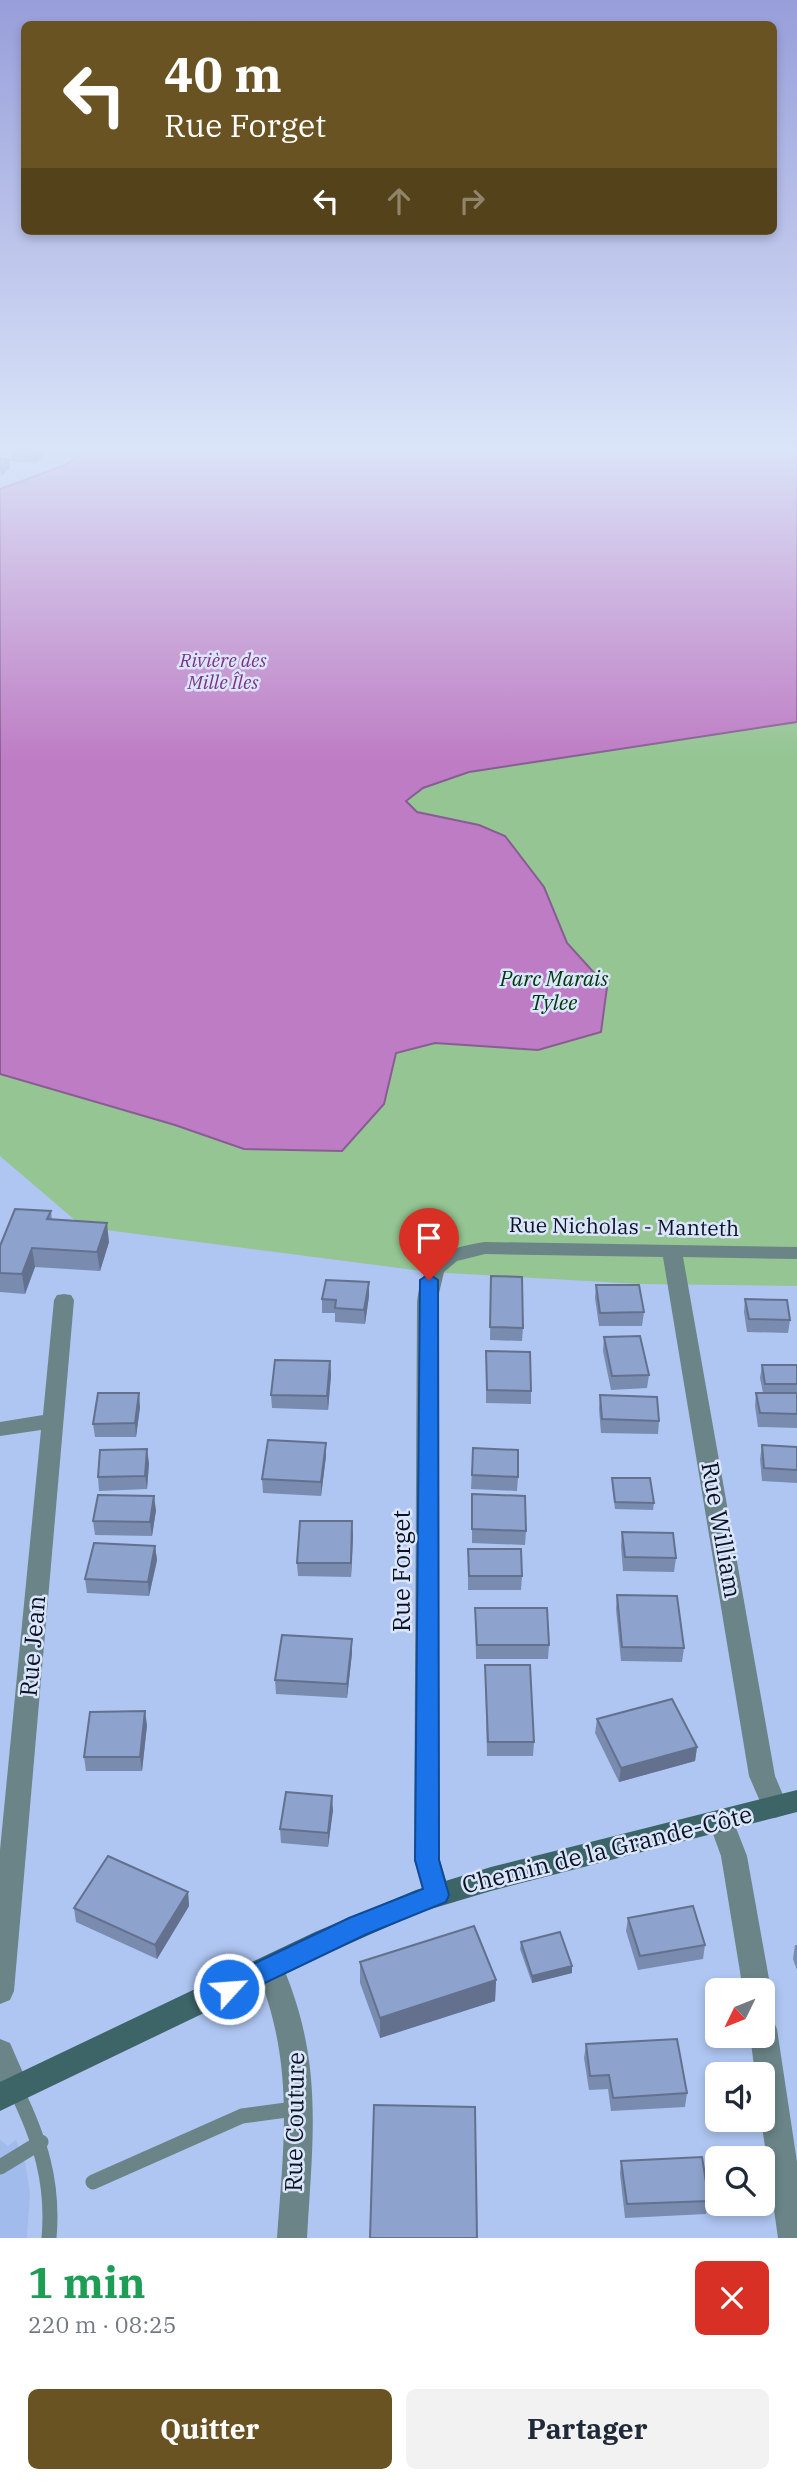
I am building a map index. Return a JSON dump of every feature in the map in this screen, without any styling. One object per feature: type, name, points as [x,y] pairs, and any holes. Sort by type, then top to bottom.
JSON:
[{"type":"main road","name":"Chemin de la Grande-Côte","points":[[8,2093],[358,1926],[437,1895],[722,1823],[786,1804]]},
{"type":"street","name":"Rue Nicholas - Manteth","points":[[451,1256],[485,1248],[797,1253]]},
{"type":"street","name":"Rue William","points":[[672,1251],[762,1776],[786,1804]]},
{"type":"street","name":"Rue Forget","points":[[437,1895],[427,1860],[427,1302],[432,1273],[451,1256]]},
{"type":"street","name":"Rue Jean","points":[[0,1991],[64,1300]]},
{"type":"street","points":[[0,1429],[54,1421]]},
{"type":"street","points":[[722,1823],[734,1856],[755,1978]]},
{"type":"street","name":"Rue Couture","points":[[270,1969],[284,1998],[296,2043],[298,2109],[292,2238]]},
{"type":"street","points":[[766,2048],[793,2238]]},
{"type":"street","points":[[0,2053],[8,2093]]},
{"type":"lane","points":[[8,2093],[41,2142],[51,2183],[49,2238]]},
{"type":"lane","points":[[93,2182],[242,2116],[298,2109]]},
{"type":"lane","points":[[0,2166],[41,2142]]},
{"type":"shaded area","points":[[0,2140],[8,2146],[16,2140],[25,2162],[30,2193],[27,2238],[0,2238]]},
{"type":"green space","name":"Parc Marais Tylee","points":[[797,710],[797,1286],[640,1284],[430,1272],[83,1227],[0,1156],[0,887],[459,762]]},
{"type":"water","name":"Rivière des Mille Îles","points":[[0,552],[797,552],[797,722],[469,772],[423,788],[406,801],[417,812],[479,825],[505,836],[544,887],[567,943],[607,987],[601,1032],[538,1050],[435,1043],[396,1053],[384,1104],[342,1151],[244,1149],[175,1125],[0,1074]]},
{"type":"building","points":[[15,1209],[51,1211],[47,1219],[107,1223],[97,1252],[32,1248],[22,1274],[0,1273],[0,1246]]},
{"type":"building","points":[[491,1276],[522,1277],[523,1328],[490,1327]]},
{"type":"building","points":[[326,1280],[369,1282],[364,1310],[335,1308],[336,1300],[322,1299]]},
{"type":"building","points":[[596,1285],[639,1285],[644,1312],[600,1313]]},
{"type":"building","points":[[745,1299],[787,1300],[790,1320],[749,1319]]},
{"type":"building","points":[[640,1336],[649,1375],[612,1376],[604,1337]]},
{"type":"building","points":[[486,1351],[530,1352],[531,1391],[487,1390]]},
{"type":"building","points":[[275,1360],[330,1361],[327,1396],[271,1395]]},
{"type":"building","points":[[762,1365],[797,1365],[797,1384],[765,1384]]},
{"type":"building","points":[[98,1393],[139,1393],[135,1423],[93,1424]]},
{"type":"building","points":[[756,1393],[797,1393],[797,1414],[760,1413]]},
{"type":"building","points":[[600,1395],[657,1397],[659,1421],[602,1419]]},
{"type":"building","points":[[268,1440],[326,1443],[321,1482],[262,1479]]},
{"type":"building","points":[[762,1445],[797,1447],[797,1470],[764,1468]]},
{"type":"building","points":[[473,1448],[518,1450],[518,1477],[472,1475]]},
{"type":"building","points":[[147,1449],[145,1476],[98,1477],[100,1450]]},
{"type":"building","points":[[612,1478],[650,1478],[654,1503],[615,1502]]},
{"type":"building","points":[[472,1494],[525,1496],[526,1531],[472,1529]]},
{"type":"building","points":[[98,1495],[154,1496],[150,1522],[93,1521]]},
{"type":"building","points":[[300,1521],[352,1521],[351,1563],[297,1563]]},
{"type":"building","points":[[622,1532],[673,1533],[676,1558],[625,1557]]},
{"type":"building","points":[[94,1543],[155,1546],[148,1582],[85,1579]]},
{"type":"building","points":[[468,1549],[521,1549],[522,1576],[469,1576]]},
{"type":"building","points":[[617,1595],[677,1596],[684,1648],[622,1647]]},
{"type":"building","points":[[475,1608],[547,1608],[549,1645],[477,1645]]},
{"type":"building","points":[[282,1635],[352,1639],[347,1684],[275,1680]]},
{"type":"building","points":[[485,1665],[530,1665],[534,1742],[488,1742]]},
{"type":"building","points":[[672,1699],[697,1747],[621,1768],[597,1719]]},
{"type":"building","points":[[145,1711],[140,1757],[84,1757],[90,1712]]},
{"type":"building","points":[[286,1792],[332,1796],[328,1833],[280,1829]]},
{"type":"building","points":[[108,1856],[188,1892],[155,1945],[74,1908]]},
{"type":"building","points":[[693,1906],[705,1945],[640,1956],[628,1918]]},
{"type":"building","points":[[474,1926],[496,1980],[380,2018],[360,1962]]},
{"type":"building","points":[[560,1932],[572,1966],[532,1976],[521,1942]]},
{"type":"building","points":[[677,2039],[687,2093],[613,2098],[609,2075],[590,2076],[586,2044]]},
{"type":"building","points":[[374,2105],[475,2107],[477,2238],[370,2238]]},
{"type":"building","points":[[702,2157],[705,2201],[627,2204],[621,2161]]},
{"type":"route","points":[[229,1989],[358,1926],[437,1895],[427,1860],[429,1280]]}]
